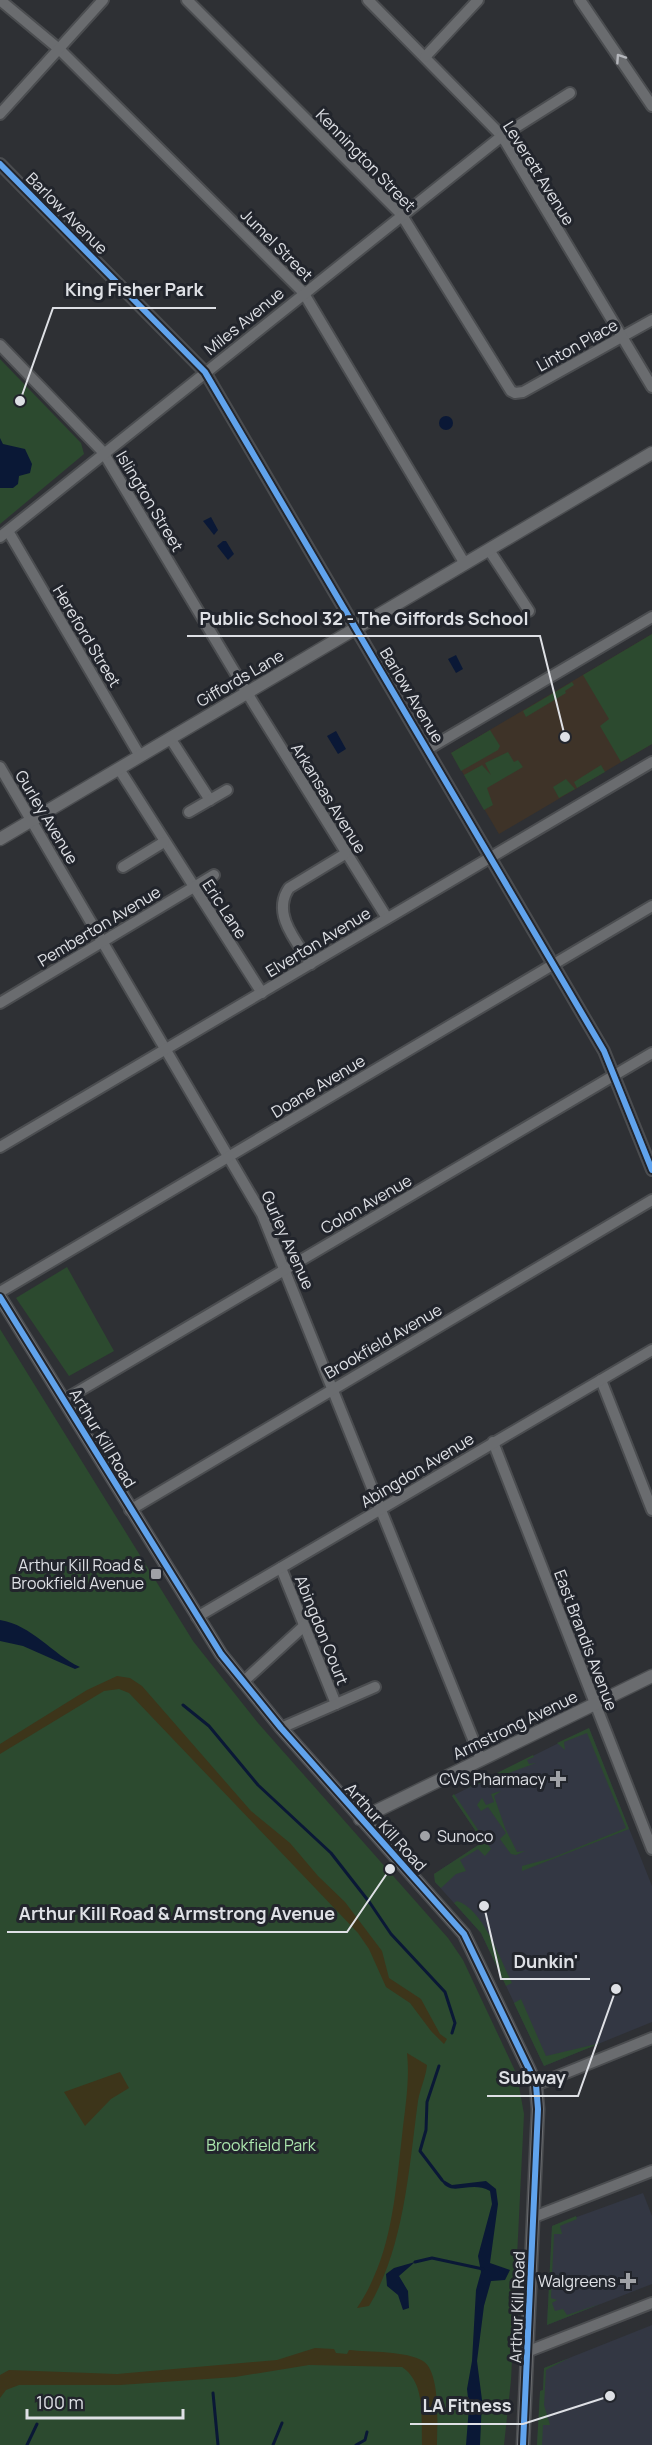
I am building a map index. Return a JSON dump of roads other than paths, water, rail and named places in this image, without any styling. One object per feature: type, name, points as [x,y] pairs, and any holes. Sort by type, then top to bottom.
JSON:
[{"type":"street","name":"Jumel Street","points":[[0,0],[59,49],[303,292],[465,564]]},
{"type":"street","points":[[0,114],[104,0]]},
{"type":"street","name":"Kennington Street","points":[[187,0],[401,214],[507,386],[515,393]]},
{"type":"street","name":"Leverett Avenue","points":[[368,0],[502,136],[652,387]]},
{"type":"street","points":[[425,57],[478,0]]},
{"type":"street","points":[[580,0],[652,106]]},
{"type":"street","name":"Miles Avenue","points":[[4,534],[401,214],[502,136],[570,93]]},
{"type":"street","name":"Barlow Avenue","points":[[0,164],[204,372],[555,963],[615,1075],[652,1170]]},
{"type":"street","name":"Linton Place","points":[[515,393],[523,392],[652,320]]},
{"type":"street","name":"Islington Street","points":[[0,345],[103,452],[247,693]]},
{"type":"street","name":"Giffords Lane","points":[[0,839],[652,453]]},
{"type":"street","name":"Hereford Street","points":[[4,534],[140,756]]},
{"type":"street","points":[[489,550],[529,611]]},
{"type":"street","points":[[428,749],[652,617]]},
{"type":"street","name":"Arkansas Avenue","points":[[247,693],[345,854],[387,918]]},
{"type":"street","points":[[170,738],[210,800]]},
{"type":"street","name":"Elverton Avenue","points":[[0,1147],[652,762]]},
{"type":"street","name":"Gurley Avenue","points":[[0,767],[262,1214],[481,1759]]},
{"type":"street","name":"Eric Lane","points":[[119,769],[262,993]]},
{"type":"street","points":[[189,812],[227,790]]},
{"type":"street","points":[[123,867],[164,842]]},
{"type":"street","points":[[311,964],[283,915],[284,896],[289,888],[345,854]]},
{"type":"street","name":"Pemberton Avenue","points":[[0,1003],[214,875]]},
{"type":"street","name":"Doane Avenue","points":[[0,1292],[652,906]]},
{"type":"street","name":"Colon Avenue","points":[[64,1400],[652,1053]]},
{"type":"street","name":"Brookfield Avenue","points":[[130,1510],[652,1200]]},
{"type":"street","name":"Arthur Kill Road","points":[[0,1297],[197,1617],[243,1682],[360,1819],[464,1934],[536,2085],[538,2109],[529,2351],[523,2445]]},
{"type":"street","name":"Abingdon Avenue","points":[[197,1617],[652,1350]]},
{"type":"street","points":[[601,1380],[652,1509]]},
{"type":"street","name":"East Brandis Avenue","points":[[493,1442],[652,1849]]},
{"type":"street","name":"Abingdon Court","points":[[281,1568],[336,1704]]},
{"type":"street","points":[[243,1682],[304,1626]]},
{"type":"street","name":"Armstrong Avenue","points":[[360,1819],[652,1676]]},
{"type":"street","points":[[281,1728],[375,1686]]},
{"type":"street","points":[[536,2085],[652,2038]]},
{"type":"street","points":[[534,2217],[652,2171]]},
{"type":"street","points":[[529,2351],[652,2303]]},
{"type":"water","points":[[446,416],[451,418],[453,423],[451,428],[446,430],[441,428],[439,423],[441,418]]},
{"type":"water","points":[[0,438],[3,444],[25,449],[32,464],[30,473],[19,476],[18,484],[13,488],[0,488]]},
{"type":"water","points":[[211,517],[218,530],[214,535],[203,521]]},
{"type":"water","points":[[226,541],[234,554],[228,560],[217,546]]},
{"type":"water","points":[[456,655],[463,669],[456,673],[448,659]]},
{"type":"water","points":[[336,731],[346,749],[338,754],[327,736]]},
{"type":"water","points":[[0,1620],[22,1628],[80,1667],[75,1669],[23,1646],[0,1641]]},
{"type":"water","points":[[440,2178],[452,2185],[486,2181],[496,2189],[498,2204],[490,2263],[510,2270],[505,2280],[491,2281],[484,2306],[477,2361],[482,2400],[480,2445],[466,2445],[469,2407],[467,2389],[472,2361],[476,2290],[481,2272],[478,2256],[492,2204],[490,2191],[475,2187],[449,2188]]},
{"type":"water","points":[[415,2262],[399,2276],[408,2291],[409,2308],[403,2310],[398,2295],[387,2286],[386,2274],[394,2268]]},
{"type":"waterway","points":[[183,1705],[209,1726],[258,1785],[331,1853],[391,1934],[445,1992],[455,2023],[452,2033]]},
{"type":"waterway","points":[[439,2066],[427,2102],[426,2130],[420,2151],[442,2180]]},
{"type":"waterway","points":[[415,2262],[432,2258],[483,2269]]},
{"type":"waterway","points":[[213,2393],[218,2445]]},
{"type":"waterway","points":[[273,2445],[282,2423]]},
{"type":"waterway","points":[[27,2445],[37,2424]]},
{"type":"waterway","points":[[356,2445],[365,2440],[367,2432]]},
{"type":"place","name":"King Fisher Park","points":[[20,401]]},
{"type":"place","name":"Public School 32 - The Giffords School","points":[[565,737]]},
{"type":"place","name":"Arthur Kill Road & Brookfield Avenue","points":[[156,1574]]},
{"type":"place","name":"CVS Pharmacy","points":[[558,1779]]},
{"type":"place","name":"Sunoco","points":[[425,1836]]},
{"type":"place","name":"Arthur Kill Road & Armstrong Avenue","points":[[390,1869]]},
{"type":"place","name":"Dunkin'","points":[[484,1906]]},
{"type":"place","name":"Subway","points":[[616,1989]]},
{"type":"place","name":"Walgreens","points":[[628,2281]]},
{"type":"place","name":"LA Fitness","points":[[610,2396]]},
{"type":"park label","name":"Brookfield Park","points":[[261,2145]]}]
